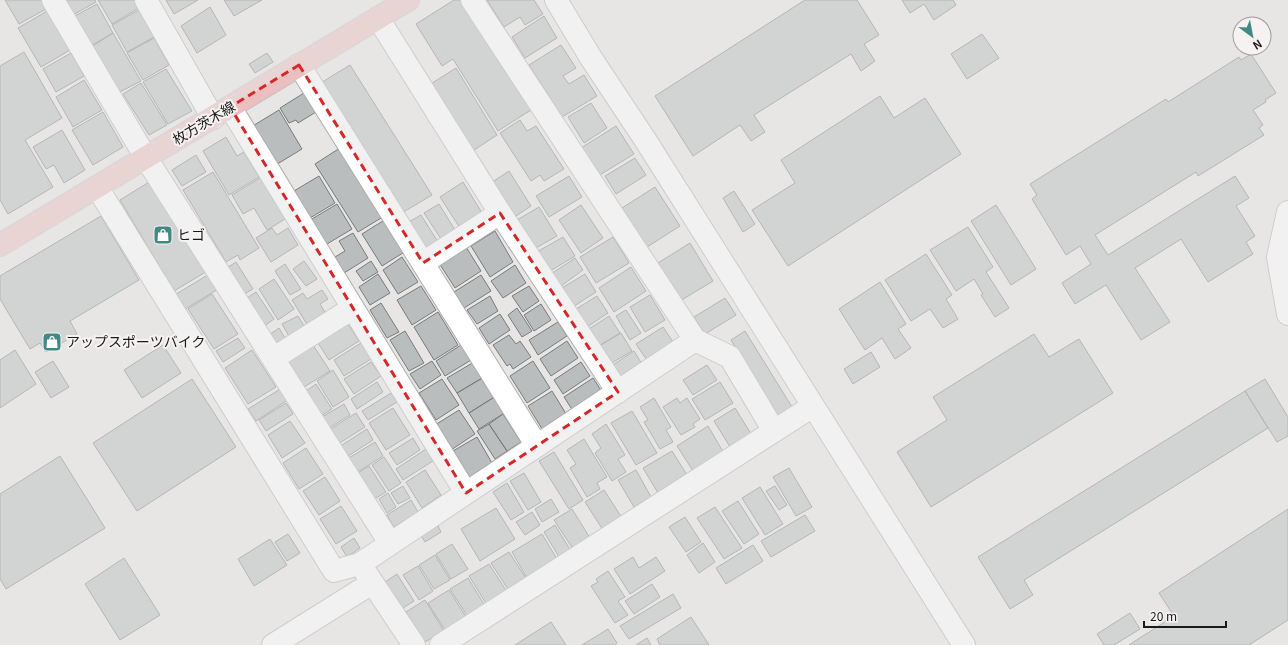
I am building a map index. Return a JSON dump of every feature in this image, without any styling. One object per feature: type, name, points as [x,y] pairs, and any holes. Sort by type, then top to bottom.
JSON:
[{"type":"main road","name":"枚方茨木線","points":[[0,245],[408,0]]},
{"type":"street","points":[[53,0],[146,158],[390,543]]},
{"type":"street","points":[[146,0],[353,308],[466,493]]},
{"type":"street","points":[[472,0],[695,340],[730,357],[774,431]]},
{"type":"street","points":[[556,0],[590,58],[646,141],[964,645]]},
{"type":"street","points":[[378,18],[500,213],[618,392]]},
{"type":"street","points":[[299,65],[537,446]]},
{"type":"street","points":[[96,186],[334,572],[360,564],[695,340]]},
{"type":"street","points":[[1288,212],[1278,257],[1288,314]]},
{"type":"street","points":[[423,263],[500,213]]},
{"type":"street","points":[[274,358],[353,308]]},
{"type":"street","points":[[441,645],[813,406]]},
{"type":"street","points":[[360,564],[414,645]]},
{"type":"street","points":[[273,645],[372,583]]},
{"type":"highlighted area","points":[[299,65],[423,263],[500,213],[618,392],[466,493],[230,107]]},
{"type":"building","points":[[5,0],[43,0],[48,8],[19,24]]},
{"type":"building","points":[[62,0],[95,0],[96,2],[71,16]]},
{"type":"building","points":[[98,0],[135,0],[139,8],[112,24]]},
{"type":"building","points":[[166,0],[198,0],[174,14]]},
{"type":"building","points":[[224,0],[262,0],[234,16]]},
{"type":"building","points":[[454,0],[463,0],[531,110],[498,131],[453,59],[442,66],[416,24]]},
{"type":"building","points":[[487,0],[534,0],[543,14],[525,25],[520,17],[504,27]]},
{"type":"building","points":[[805,0],[857,0],[879,35],[864,44],[875,61],[861,71],[851,54],[754,115],[765,132],[751,141],[740,125],[693,156],[655,96]]},
{"type":"building","points":[[902,0],[953,0],[956,5],[934,20],[924,4],[910,13]]},
{"type":"building","points":[[97,4],[113,33],[87,48],[71,18]]},
{"type":"building","points":[[210,7],[226,35],[197,53],[181,26]]},
{"type":"building","points":[[49,10],[72,49],[41,67],[18,28]]},
{"type":"building","points":[[139,10],[154,37],[127,52],[112,25]]},
{"type":"building","points":[[544,16],[557,38],[525,58],[512,37]]},
{"type":"building","points":[[113,33],[141,81],[114,95],[88,49]]},
{"type":"building","points":[[982,34],[999,58],[967,79],[951,54]]},
{"type":"building","points":[[154,38],[169,65],[143,80],[127,53]]},
{"type":"building","points":[[561,45],[576,68],[563,76],[569,84],[584,75],[597,96],[562,117],[529,65]]},
{"type":"building","points":[[24,52],[62,118],[25,140],[53,187],[8,214],[0,200],[0,66]]},
{"type":"building","points":[[71,53],[84,76],[56,92],[43,69]]},
{"type":"building","points":[[267,53],[273,62],[255,73],[249,64]]},
{"type":"building","points":[[1248,56],[1252,56],[1276,93],[1265,100],[1266,102],[1253,110],[1263,125],[1259,128],[1264,135],[1198,176],[1196,172],[1095,235],[1108,255],[1235,176],[1249,198],[1236,206],[1255,236],[1246,242],[1253,254],[1208,282],[1181,239],[1135,268],[1170,322],[1141,340],[1106,285],[1075,304],[1062,283],[1091,264],[1080,246],[1066,255],[1032,199],[1037,195],[1030,184],[1166,99],[1168,102],[1239,57],[1241,60]]},
{"type":"building","points":[[350,65],[432,195],[400,214],[319,84]]},
{"type":"building","points":[[456,68],[497,135],[468,154],[426,87]]},
{"type":"building","points":[[166,69],[192,111],[168,124],[143,82]]},
{"type":"building","points":[[84,80],[102,110],[73,127],[56,97]]},
{"type":"building","points":[[141,83],[167,125],[149,135],[123,94]]},
{"type":"building","points":[[304,93],[316,112],[298,123],[296,120],[289,123],[280,108]]},
{"type":"building","points":[[880,96],[894,118],[925,98],[961,154],[788,266],[752,210],[795,183],[781,160]]},
{"type":"building","points":[[591,103],[607,128],[584,143],[568,117]]},
{"type":"building","points":[[279,110],[302,149],[274,166],[251,127]]},
{"type":"building","points":[[103,112],[123,147],[93,165],[72,130]]},
{"type":"building","points":[[520,120],[527,131],[536,126],[564,169],[544,181],[540,175],[531,181],[500,133]]},
{"type":"building","points":[[616,126],[634,154],[598,176],[581,148]]},
{"type":"building","points":[[62,130],[85,170],[64,183],[54,165],[46,169],[33,147]]},
{"type":"building","points":[[226,137],[237,156],[244,152],[259,177],[229,195],[203,151]]},
{"type":"building","points":[[343,146],[386,215],[358,232],[315,164]]},
{"type":"building","points":[[196,155],[206,172],[182,186],[172,170]]},
{"type":"building","points":[[635,158],[646,175],[616,194],[605,176]]},
{"type":"building","points":[[509,171],[531,206],[513,218],[491,183]]},
{"type":"building","points":[[213,172],[259,248],[240,260],[238,255],[226,262],[183,190]]},
{"type":"building","points":[[265,175],[290,216],[267,230],[254,208],[243,214],[232,195]]},
{"type":"building","points":[[319,176],[335,203],[305,221],[289,194]]},
{"type":"building","points":[[569,176],[582,197],[549,217],[536,196]]},
{"type":"building","points":[[154,179],[209,270],[174,291],[120,200]]},
{"type":"building","points":[[463,182],[482,213],[460,228],[440,197]]},
{"type":"building","points":[[655,187],[680,226],[647,247],[622,208]]},
{"type":"building","points":[[734,191],[755,224],[743,232],[723,198]]},
{"type":"building","points":[[337,204],[352,229],[322,247],[307,222]]},
{"type":"building","points":[[439,204],[455,230],[441,239],[424,213]]},
{"type":"building","points":[[581,205],[603,238],[581,253],[559,220]]},
{"type":"building","points":[[996,205],[1036,269],[1011,285],[971,221]]},
{"type":"building","points":[[539,207],[557,236],[534,249],[517,220]]},
{"type":"building","points":[[421,215],[438,242],[425,251],[407,223]]},
{"type":"building","points":[[101,216],[139,280],[70,321],[77,334],[46,352],[40,343],[30,349],[0,299],[0,276]]},
{"type":"building","points":[[386,219],[406,251],[382,266],[362,234]]},
{"type":"building","points":[[968,227],[993,267],[986,272],[1009,308],[995,317],[981,295],[983,294],[974,279],[956,291],[930,250]]},
{"type":"building","points":[[272,228],[277,235],[288,228],[298,245],[271,262],[256,238]]},
{"type":"building","points":[[495,231],[513,262],[490,277],[471,246]]},
{"type":"building","points":[[353,233],[368,258],[344,273],[335,257],[345,251],[339,241]]},
{"type":"building","points":[[563,237],[575,256],[547,273],[535,253]]},
{"type":"building","points":[[613,237],[629,263],[596,283],[580,257]]},
{"type":"building","points":[[690,243],[713,281],[680,301],[658,263]]},
{"type":"building","points":[[466,247],[481,271],[455,288],[439,263]]},
{"type":"building","points":[[926,254],[952,295],[946,299],[958,319],[943,328],[930,309],[911,321],[885,280]]},
{"type":"building","points":[[402,257],[418,282],[398,294],[383,270]]},
{"type":"building","points":[[575,258],[583,270],[557,289],[548,276]]},
{"type":"building","points":[[304,261],[317,279],[306,286],[293,269]]},
{"type":"building","points":[[371,261],[378,272],[363,281],[356,271]]},
{"type":"building","points":[[236,262],[253,289],[241,296],[224,270]]},
{"type":"building","points":[[285,264],[301,289],[290,295],[275,271]]},
{"type":"building","points":[[515,265],[526,283],[503,298],[491,281]]},
{"type":"building","points":[[631,267],[646,291],[614,312],[599,288]]},
{"type":"building","points":[[211,273],[220,288],[182,311],[173,296]]},
{"type":"building","points":[[378,274],[390,293],[370,305],[359,287]]},
{"type":"building","points":[[585,274],[596,292],[568,310],[557,291]]},
{"type":"building","points":[[481,275],[491,291],[464,308],[454,292]]},
{"type":"building","points":[[274,279],[294,309],[278,320],[259,289]]},
{"type":"building","points":[[880,282],[906,324],[898,329],[911,348],[895,359],[882,338],[865,350],[839,309]]},
{"type":"building","points":[[421,286],[436,310],[412,325],[397,300]]},
{"type":"building","points":[[529,286],[539,301],[523,312],[512,296]]},
{"type":"building","points":[[322,290],[328,299],[320,304],[326,314],[308,326],[292,300],[303,293],[307,299]]},
{"type":"building","points":[[256,292],[274,319],[260,329],[241,302]]},
{"type":"building","points":[[212,294],[238,334],[214,349],[188,309]]},
{"type":"building","points":[[650,295],[665,320],[645,332],[630,307]]},
{"type":"building","points":[[490,296],[498,311],[477,324],[467,310]]},
{"type":"building","points":[[597,296],[608,313],[584,329],[573,311]]},
{"type":"building","points":[[725,298],[736,315],[705,334],[694,317]]},
{"type":"building","points":[[381,303],[399,332],[387,338],[370,310]]},
{"type":"building","points":[[541,304],[551,320],[534,331],[524,315]]},
{"type":"building","points":[[517,308],[532,331],[522,337],[508,315]]},
{"type":"building","points":[[626,310],[641,333],[630,340],[616,316]]},
{"type":"building","points":[[438,312],[458,345],[434,360],[414,327]]},
{"type":"building","points":[[500,314],[510,330],[489,344],[479,328]]},
{"type":"building","points":[[298,316],[306,329],[290,338],[282,324]]},
{"type":"building","points":[[609,316],[620,333],[597,347],[586,331]]},
{"type":"building","points":[[558,322],[567,336],[538,355],[529,340]]},
{"type":"building","points":[[348,324],[359,341],[329,360],[318,343]]},
{"type":"building","points":[[663,327],[677,348],[651,366],[636,344]]},
{"type":"building","points":[[279,328],[288,343],[275,351],[266,337]]},
{"type":"building","points":[[405,331],[424,363],[409,371],[390,340]]},
{"type":"building","points":[[745,331],[792,407],[778,416],[731,340]]},
{"type":"building","points":[[621,333],[632,351],[610,364],[599,346]]},
{"type":"building","points":[[1034,334],[1049,357],[1079,339],[1113,393],[931,507],[897,452],[947,420],[933,397]]},
{"type":"building","points":[[509,335],[516,344],[520,341],[531,357],[513,369],[510,364],[507,366],[493,345]]},
{"type":"building","points":[[238,338],[245,348],[223,362],[216,351]]},
{"type":"building","points":[[567,341],[578,358],[551,376],[540,359]]},
{"type":"building","points":[[361,343],[371,359],[344,376],[334,360]]},
{"type":"building","points":[[163,345],[181,373],[142,398],[124,370]]},
{"type":"building","points":[[313,345],[330,371],[304,387],[288,361]]},
{"type":"building","points":[[461,345],[471,360],[445,376],[436,361]]},
{"type":"building","points":[[15,350],[36,384],[0,408],[0,360]]},
{"type":"building","points":[[252,350],[276,387],[248,404],[225,368]]},
{"type":"building","points":[[634,351],[645,369],[619,386],[607,369]]},
{"type":"building","points":[[871,352],[880,367],[853,384],[844,369]]},
{"type":"building","points":[[53,361],[69,387],[51,398],[35,372]]},
{"type":"building","points":[[432,361],[441,375],[420,389],[410,374]]},
{"type":"building","points":[[533,361],[550,388],[527,403],[510,376]]},
{"type":"building","points":[[371,362],[381,376],[354,394],[344,379]]},
{"type":"building","points":[[474,362],[484,377],[457,393],[447,378]]},
{"type":"building","points":[[581,362],[590,376],[563,394],[554,380]]},
{"type":"building","points":[[707,365],[717,380],[693,395],[683,380]]},
{"type":"building","points":[[333,370],[349,397],[333,407],[317,381]]},
{"type":"building","points":[[484,377],[496,396],[469,413],[457,393]]},
{"type":"building","points":[[593,378],[604,395],[575,414],[564,397]]},
{"type":"building","points":[[192,379],[236,447],[137,511],[93,443]]},
{"type":"building","points":[[442,379],[459,405],[436,420],[419,393]]},
{"type":"building","points":[[1265,379],[1288,417],[1288,436],[1277,442],[1245,391]]},
{"type":"building","points":[[377,382],[383,392],[357,409],[351,399]]},
{"type":"building","points":[[720,382],[733,403],[705,420],[692,399]]},
{"type":"building","points":[[316,384],[332,409],[321,416],[306,391]]},
{"type":"building","points":[[282,388],[289,399],[256,421],[248,409]]},
{"type":"building","points":[[552,391],[568,417],[544,432],[528,406]]},
{"type":"building","points":[[1245,391],[1268,428],[1024,580],[1033,595],[1010,609],[978,557]]},
{"type":"building","points":[[391,393],[397,402],[368,420],[362,411]]},
{"type":"building","points":[[496,396],[506,412],[479,429],[469,413]]},
{"type":"building","points":[[654,398],[671,427],[666,430],[673,442],[660,449],[644,422],[648,420],[640,407]]},
{"type":"building","points":[[677,398],[680,403],[687,398],[700,419],[693,424],[695,427],[681,435],[663,407]]},
{"type":"building","points":[[286,403],[293,414],[266,431],[259,420]]},
{"type":"building","points":[[344,404],[350,415],[329,428],[322,417]]},
{"type":"building","points":[[393,408],[410,435],[386,450],[369,423]]},
{"type":"building","points":[[735,408],[753,437],[732,450],[714,421]]},
{"type":"building","points":[[459,410],[475,434],[451,450],[435,425]]},
{"type":"building","points":[[632,411],[657,453],[636,465],[611,423]]},
{"type":"building","points":[[356,413],[365,427],[338,444],[329,430]]},
{"type":"building","points":[[503,414],[521,442],[507,451],[489,424]]},
{"type":"building","points":[[290,421],[305,443],[282,458],[268,435]]},
{"type":"building","points":[[489,424],[507,451],[495,459],[477,431]]},
{"type":"building","points":[[606,424],[625,455],[618,459],[626,472],[612,481],[595,453],[601,448],[592,434]]},
{"type":"building","points":[[708,426],[725,455],[695,474],[677,446]]},
{"type":"building","points":[[367,429],[373,440],[345,458],[339,447]]},
{"type":"building","points":[[477,437],[492,463],[469,478],[453,451]]},
{"type":"building","points":[[413,438],[420,450],[397,465],[389,453]]},
{"type":"building","points":[[584,439],[607,477],[597,483],[600,489],[587,497],[570,468],[576,464],[567,450]]},
{"type":"building","points":[[375,442],[383,456],[356,473],[347,459]]},
{"type":"building","points":[[306,448],[323,474],[299,489],[283,463]]},
{"type":"building","points":[[426,449],[433,461],[403,480],[396,469]]},
{"type":"building","points":[[672,451],[687,475],[658,493],[643,468]]},
{"type":"building","points":[[554,452],[583,500],[569,509],[539,461]]},
{"type":"building","points":[[60,456],[105,528],[6,589],[0,579],[0,494]]},
{"type":"building","points":[[384,457],[401,483],[389,491],[372,465]]},
{"type":"building","points":[[369,466],[386,492],[371,501],[355,475]]},
{"type":"building","points":[[789,468],[812,507],[796,516],[773,477]]},
{"type":"building","points":[[425,470],[441,495],[422,508],[406,482]]},
{"type":"building","points":[[636,470],[651,497],[634,507],[618,480]]},
{"type":"building","points":[[524,473],[541,502],[528,510],[510,481]]},
{"type":"building","points":[[325,477],[340,501],[319,515],[303,491]]},
{"type":"building","points":[[507,483],[524,512],[511,520],[493,492]]},
{"type":"building","points":[[403,486],[410,498],[398,504],[391,493]]},
{"type":"building","points":[[775,486],[787,505],[779,510],[766,491]]},
{"type":"building","points":[[760,487],[783,524],[765,535],[742,498]]},
{"type":"building","points":[[604,490],[622,518],[603,530],[585,502]]},
{"type":"building","points":[[388,493],[396,507],[387,513],[379,499]]},
{"type":"building","points":[[551,499],[559,512],[542,522],[535,509]]},
{"type":"building","points":[[411,500],[418,512],[394,527],[387,515]]},
{"type":"building","points":[[738,501],[759,534],[744,544],[722,511]]},
{"type":"building","points":[[341,506],[357,531],[336,544],[320,519]]},
{"type":"building","points":[[715,507],[742,548],[724,559],[697,518]]},
{"type":"building","points":[[496,508],[515,539],[480,561],[461,529]]},
{"type":"building","points":[[572,509],[590,538],[573,549],[554,520]]},
{"type":"building","points":[[1288,509],[1288,620],[1249,645],[1129,645],[1174,616],[1159,593]]},
{"type":"building","points":[[532,512],[540,525],[525,535],[516,522]]},
{"type":"building","points":[[805,515],[815,531],[771,557],[761,541]]},
{"type":"building","points":[[685,517],[701,542],[686,552],[669,527]]},
{"type":"building","points":[[436,522],[441,532],[425,542],[419,532]]},
{"type":"building","points":[[555,525],[571,551],[559,557],[544,532]]},
{"type":"building","points":[[288,534],[300,553],[287,561],[275,542]]},
{"type":"building","points":[[542,534],[557,559],[527,578],[512,552]]},
{"type":"building","points":[[354,538],[360,548],[347,557],[341,547]]},
{"type":"building","points":[[270,539],[287,565],[254,586],[238,559]]},
{"type":"building","points":[[703,543],[715,562],[699,573],[687,555]]},
{"type":"building","points":[[452,544],[468,569],[451,579],[436,554]]},
{"type":"building","points":[[753,545],[763,561],[726,584],[716,568]]},
{"type":"building","points":[[509,552],[527,580],[509,591],[491,563]]},
{"type":"building","points":[[435,555],[450,580],[434,589],[419,565]]},
{"type":"building","points":[[633,557],[639,568],[656,557],[665,571],[630,594],[614,569]]},
{"type":"building","points":[[124,558],[160,615],[120,640],[85,584]]},
{"type":"building","points":[[489,564],[507,592],[487,605],[469,576]]},
{"type":"building","points":[[418,566],[433,591],[419,600],[403,575]]},
{"type":"building","points":[[608,571],[625,597],[618,601],[628,615],[615,623],[591,586],[598,582],[596,579]]},
{"type":"building","points":[[397,574],[414,601],[398,611],[382,584]]},
{"type":"building","points":[[468,578],[485,606],[468,617],[450,589]]},
{"type":"building","points":[[652,584],[660,597],[634,614],[625,601]]},
{"type":"building","points":[[449,590],[466,617],[445,630],[428,603]]},
{"type":"building","points":[[673,594],[681,608],[629,639],[620,626]]},
{"type":"building","points":[[425,600],[444,631],[425,642],[406,612]]},
{"type":"building","points":[[1130,613],[1140,629],[1114,645],[1104,645],[1097,634]]},
{"type":"building","points":[[691,617],[709,645],[660,645],[657,639]]},
{"type":"building","points":[[551,622],[566,645],[515,645]]},
{"type":"building","points":[[608,629],[617,643],[615,645],[582,645]]},
{"type":"building","points":[[647,638],[651,645],[636,645]]},
{"type":"place","name":"ヒゴ","points":[[163,235]]},
{"type":"place","name":"アップスポーツバイク","points":[[52,342]]}]
